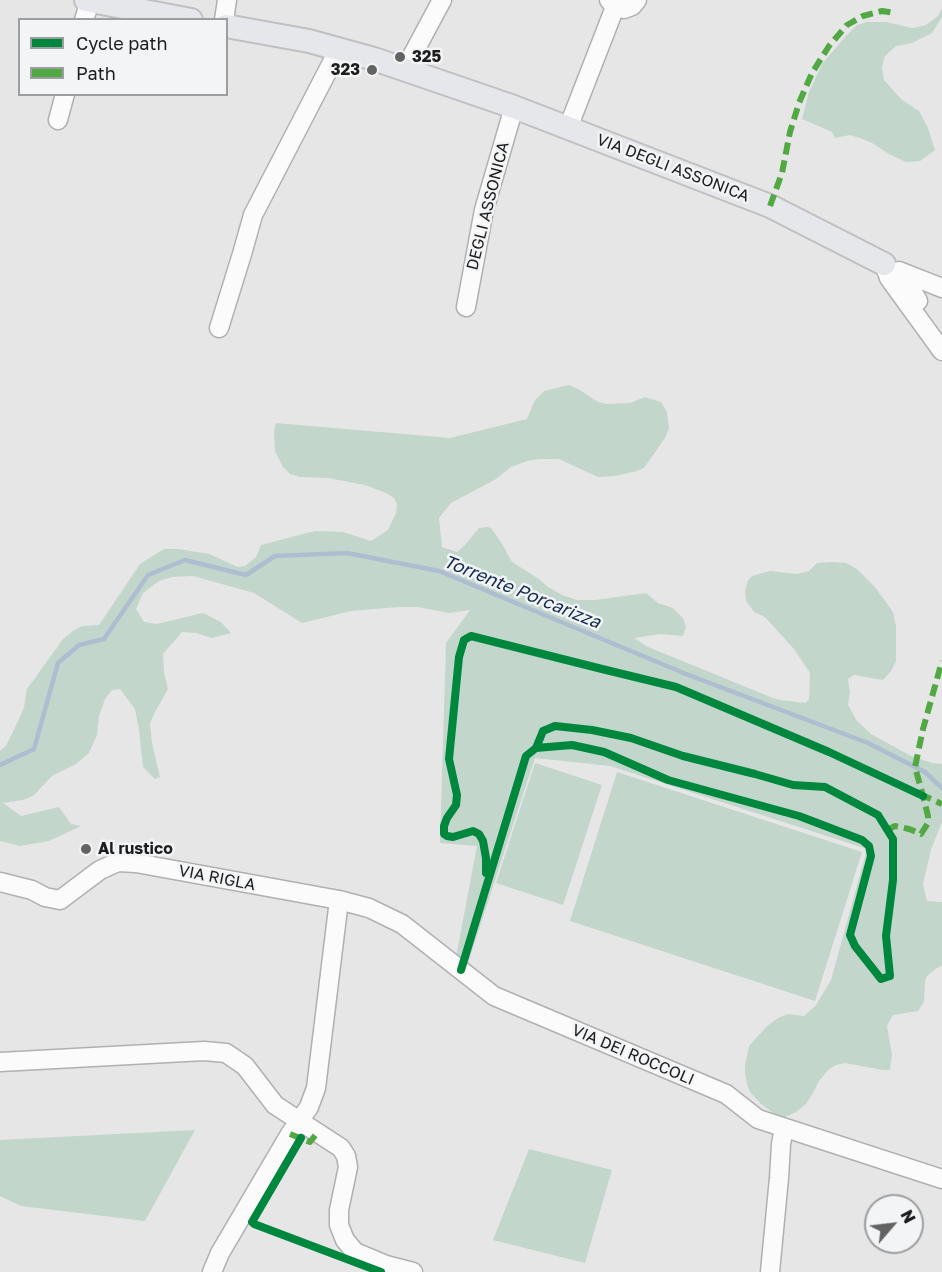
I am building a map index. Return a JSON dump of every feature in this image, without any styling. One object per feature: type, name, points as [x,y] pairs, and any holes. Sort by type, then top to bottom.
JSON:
[{"type":"main road","points":[[88,0],[181,18]]},
{"type":"main road","name":"VIA DEGLI ASSONICA","points":[[228,26],[309,41],[339,49],[514,106],[770,206],[894,269]]},
{"type":"street","points":[[84,18],[88,0]]},
{"type":"street","points":[[224,18],[227,0]]},
{"type":"street","points":[[401,68],[442,0]]},
{"type":"street","points":[[568,128],[612,3],[619,9],[628,8],[637,0]]},
{"type":"street","points":[[219,328],[253,215],[339,49]]},
{"type":"street","points":[[58,120],[64,96]]},
{"type":"street","name":"DEGLI ASSONICA","points":[[466,307],[484,210],[514,106]]},
{"type":"street","points":[[894,269],[909,286],[925,312],[942,350],[889,278],[894,269]]},
{"type":"street","name":"VIA DEGLI ASSONICA","points":[[894,269],[942,288]]},
{"type":"street","points":[[925,312],[928,303],[942,295]]},
{"type":"street","name":"VIA RIGLA","points":[[0,882],[60,900],[100,870],[118,862],[136,863],[339,900]]},
{"type":"street","points":[[212,1272],[220,1253],[309,1107],[316,1088],[339,900]]},
{"type":"street","name":"VIA DEI ROCCOLI","points":[[339,900],[369,908],[402,924],[494,996],[726,1094],[758,1119],[942,1179]]},
{"type":"street","points":[[0,1062],[192,1051],[226,1053],[244,1066],[275,1105],[341,1148],[346,1156],[348,1167],[339,1210],[339,1226],[345,1240],[355,1252],[414,1272]]},
{"type":"street","points":[[770,1272],[784,1128]]},
{"type":"green space","points":[[942,8],[942,17],[932,33],[912,43],[896,46],[885,56],[882,67],[884,80],[901,99],[919,111],[928,128],[935,150],[920,161],[906,162],[860,138],[850,135],[835,138],[832,132],[802,119],[809,92],[822,64],[857,25],[867,22],[886,22],[912,28],[926,25],[938,16]]},
{"type":"green space","points":[[569,385],[598,402],[608,404],[630,403],[645,397],[661,402],[667,412],[669,428],[665,438],[644,468],[615,476],[598,477],[559,459],[527,461],[511,467],[496,479],[451,503],[439,518],[442,547],[457,552],[479,528],[487,527],[491,528],[501,542],[512,562],[562,595],[577,600],[595,600],[646,593],[658,603],[673,608],[683,618],[686,627],[683,636],[660,634],[634,638],[648,647],[773,698],[806,703],[809,699],[810,673],[794,649],[765,617],[754,612],[746,601],[745,591],[748,580],[752,576],[770,571],[797,574],[809,571],[817,563],[846,563],[857,569],[875,587],[893,612],[896,626],[896,661],[891,671],[883,680],[854,675],[848,679],[850,693],[848,705],[857,721],[871,734],[911,756],[942,764],[942,822],[931,850],[923,884],[927,901],[942,902],[942,966],[927,976],[924,1002],[918,1011],[893,1015],[887,1026],[892,1054],[890,1070],[845,1063],[836,1065],[829,1069],[819,1081],[806,1104],[785,1117],[776,1115],[750,1092],[745,1073],[749,1046],[767,1026],[778,1018],[788,1014],[804,1016],[816,1005],[831,980],[867,849],[610,766],[535,758],[467,966],[456,957],[477,846],[440,843],[446,643],[470,610],[449,613],[418,607],[398,607],[351,611],[302,623],[254,593],[193,576],[172,577],[159,581],[143,593],[136,609],[144,622],[157,624],[203,613],[221,622],[231,633],[212,638],[182,632],[163,654],[168,689],[150,723],[160,777],[155,779],[143,767],[135,709],[120,689],[112,690],[105,699],[99,716],[97,735],[89,753],[76,764],[52,776],[33,796],[3,803],[21,816],[59,807],[71,824],[81,826],[49,841],[20,846],[0,841],[0,751],[6,746],[20,717],[27,689],[63,639],[82,626],[99,625],[140,564],[164,549],[178,549],[209,554],[238,567],[245,566],[256,557],[261,545],[315,531],[343,532],[371,541],[388,530],[396,513],[397,504],[394,498],[365,485],[290,474],[283,467],[275,451],[276,423],[450,438],[527,419],[535,400],[544,391]]},
{"type":"green space","points":[[535,763],[602,785],[563,905],[496,883]]},
{"type":"green space","points":[[617,772],[862,852],[815,1001],[570,921]]},
{"type":"green space","points":[[195,1130],[145,1221],[21,1206],[0,1196],[0,1140]]},
{"type":"green space","points":[[529,1149],[612,1170],[585,1263],[493,1240]]},
{"type":"waterway","name":"Torrente Porcarizza","points":[[0,765],[34,749],[58,663],[79,645],[104,639],[148,575],[185,560],[246,575],[275,556],[347,553],[439,571],[686,674],[868,743],[925,772],[942,788]]},
{"type":"marked path","points":[[770,206],[782,173],[790,132],[799,103],[812,73],[829,46],[847,25],[863,16],[882,11],[895,13]]},
{"type":"marked path","points":[[887,830],[895,826],[921,834],[928,823],[915,767],[942,661]]},
{"type":"marked path","points":[[920,794],[942,804]]},
{"type":"marked path","points":[[290,1134],[310,1142],[317,1133]]},
{"type":"cycle path","points":[[486,873],[483,841],[479,834],[473,831],[453,837],[444,834],[444,826],[456,805],[457,795],[449,759],[459,657],[464,640],[471,636],[676,687],[829,752],[923,796]]},
{"type":"cycle path","points":[[461,970],[526,756],[536,748],[572,745],[604,752],[668,780],[799,816],[862,840],[869,846],[871,856],[850,935],[855,946],[881,979],[890,976],[886,936],[893,880],[893,839],[878,815],[825,787],[793,785],[683,756],[631,738],[592,730],[555,726],[543,731],[536,748]]},
{"type":"cycle path","points":[[301,1138],[252,1222],[381,1272]]},
{"type":"place","name":"325","points":[[400,57]]},
{"type":"place","name":"323","points":[[372,70]]},
{"type":"place","name":"Al rustico","points":[[86,849]]}]
